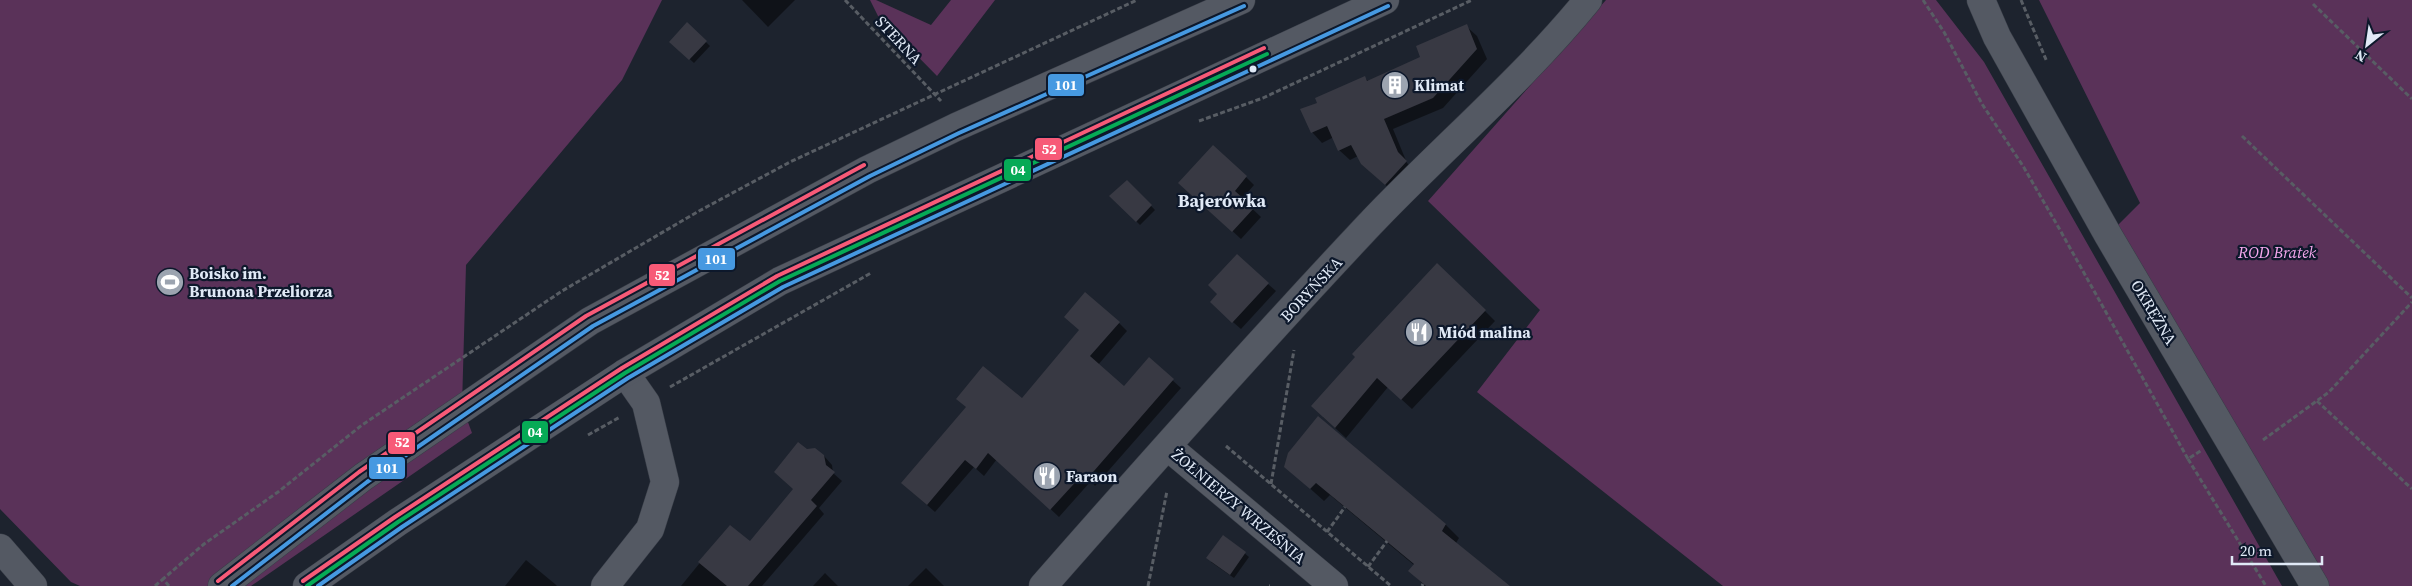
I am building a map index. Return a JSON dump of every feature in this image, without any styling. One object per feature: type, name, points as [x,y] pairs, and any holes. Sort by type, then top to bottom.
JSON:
[{"type":"street","points":[[222,586],[363,477],[590,321],[876,166],[956,127],[1241,0]]},
{"type":"street","points":[[307,586],[398,522],[625,373],[780,281],[1386,0]]},
{"type":"street","name":"BORYŃSKA","points":[[1043,586],[1167,446],[1370,224],[1534,59],[1588,0]]},
{"type":"street","name":"OKRĘŻNA","points":[[1970,0],[1997,36]]},
{"type":"street","name":"OKRĘŻNA","points":[[1981,0],[1997,36],[2108,235],[2241,457],[2315,586]]},
{"type":"street","points":[[605,586],[650,529],[665,482],[646,404],[625,373]]},
{"type":"street","name":"ŻOŁNIERZY WRZEŚNIA","points":[[1167,446],[1334,586]]},
{"type":"street","points":[[0,548],[33,586]]},
{"type":"path","name":"STERNA","points":[[845,0],[934,97],[1137,0]]},
{"type":"path","points":[[1192,124],[1264,98],[1472,0]]},
{"type":"path","points":[[2313,4],[2412,99]]},
{"type":"path","points":[[2241,457],[2329,392],[2412,300],[2242,136]]},
{"type":"path","points":[[586,436],[646,404],[654,395],[872,273]]},
{"type":"path","points":[[1271,484],[1296,342]]},
{"type":"path","points":[[2316,401],[2412,489]]},
{"type":"path","points":[[1226,446],[1391,586]]},
{"type":"path","points":[[2188,459],[2266,586]]},
{"type":"path","points":[[1148,586],[1168,489]]},
{"type":"path","points":[[1327,532],[1345,507]]},
{"type":"path","points":[[1368,567],[1387,541]]},
{"type":"path","points":[[156,586],[163,579]]},
{"type":"green space","name":"Boisko im. Brunona Przeliorza","points":[[0,0],[662,0],[622,80],[466,265],[462,406],[472,433],[251,586],[80,586],[71,582],[0,509]]},
{"type":"green space","points":[[870,0],[876,0],[931,25],[951,0],[995,0],[937,76],[878,16]]},
{"type":"green space","points":[[1606,0],[1936,0],[1984,62],[2282,586],[1723,586],[1477,392],[1540,310],[1428,201]]},
{"type":"green space","name":"ROD Bratek","points":[[2039,0],[2412,0],[2412,586],[2315,586],[2108,235],[2140,203]]},
{"type":"building","points":[[687,22],[707,41],[689,60],[669,42]]},
{"type":"building","name":"Klimat","points":[[1467,24],[1477,49],[1433,98],[1384,119],[1398,152],[1407,161],[1385,185],[1361,164],[1351,145],[1338,151],[1327,126],[1311,133],[1300,109],[1317,103],[1315,98],[1365,76],[1367,81],[1420,57],[1416,46]]},
{"type":"building","points":[[1213,145],[1247,176],[1235,191],[1254,208],[1232,232],[1178,183]]},
{"type":"building","points":[[1127,180],[1152,205],[1136,222],[1109,196]]},
{"type":"building","points":[[1237,254],[1269,283],[1232,323],[1210,302],[1217,294],[1208,285]]},
{"type":"building","name":"Miód malina","points":[[1437,263],[1486,310],[1401,400],[1377,378],[1335,428],[1311,406],[1355,357],[1352,354]]},
{"type":"building","points":[[1085,292],[1120,322],[1090,356],[1124,386],[1149,357],[1174,379],[1087,479],[1082,475],[1050,510],[988,453],[976,469],[965,460],[927,505],[901,483],[966,407],[956,399],[983,366],[1022,398],[1079,330],[1064,317]]},
{"type":"building","points":[[1318,416],[1446,524],[1442,531],[1510,586],[1426,586],[1408,571],[1414,564],[1316,483],[1310,489],[1284,467],[1288,453]]},
{"type":"building","points":[[798,442],[807,449],[815,448],[824,455],[826,465],[835,472],[811,500],[817,506],[748,586],[727,586],[698,562],[730,525],[750,541],[793,489],[774,472]]},
{"type":"building","points":[[1223,535],[1246,552],[1230,575],[1206,558]]},
{"type":"transit line","name":"101","points":[[232,586],[367,482],[593,326],[870,176],[959,133],[1244,6]]},
{"type":"transit line","name":"101","points":[[318,586],[402,527],[628,378],[783,287],[1388,6]]},
{"type":"transit line","name":"52","points":[[303,581],[395,517],[622,368],[777,276],[1264,48]]},
{"type":"transit line","name":"04","points":[[307,586],[398,522],[625,373],[780,281],[1267,54]]},
{"type":"transit line","name":"52","points":[[218,581],[359,472],[586,316],[864,165]]},
{"type":"place","name":"Klimat","points":[[1395,85]]},
{"type":"place","name":"Boisko im. Brunona Przeliorza","points":[[170,282]]},
{"type":"place","name":"Miód malina","points":[[1419,332]]},
{"type":"place","name":"Faraon","points":[[1047,476]]},
{"type":"district","name":"Bajerówka","points":[[1222,200]]}]
